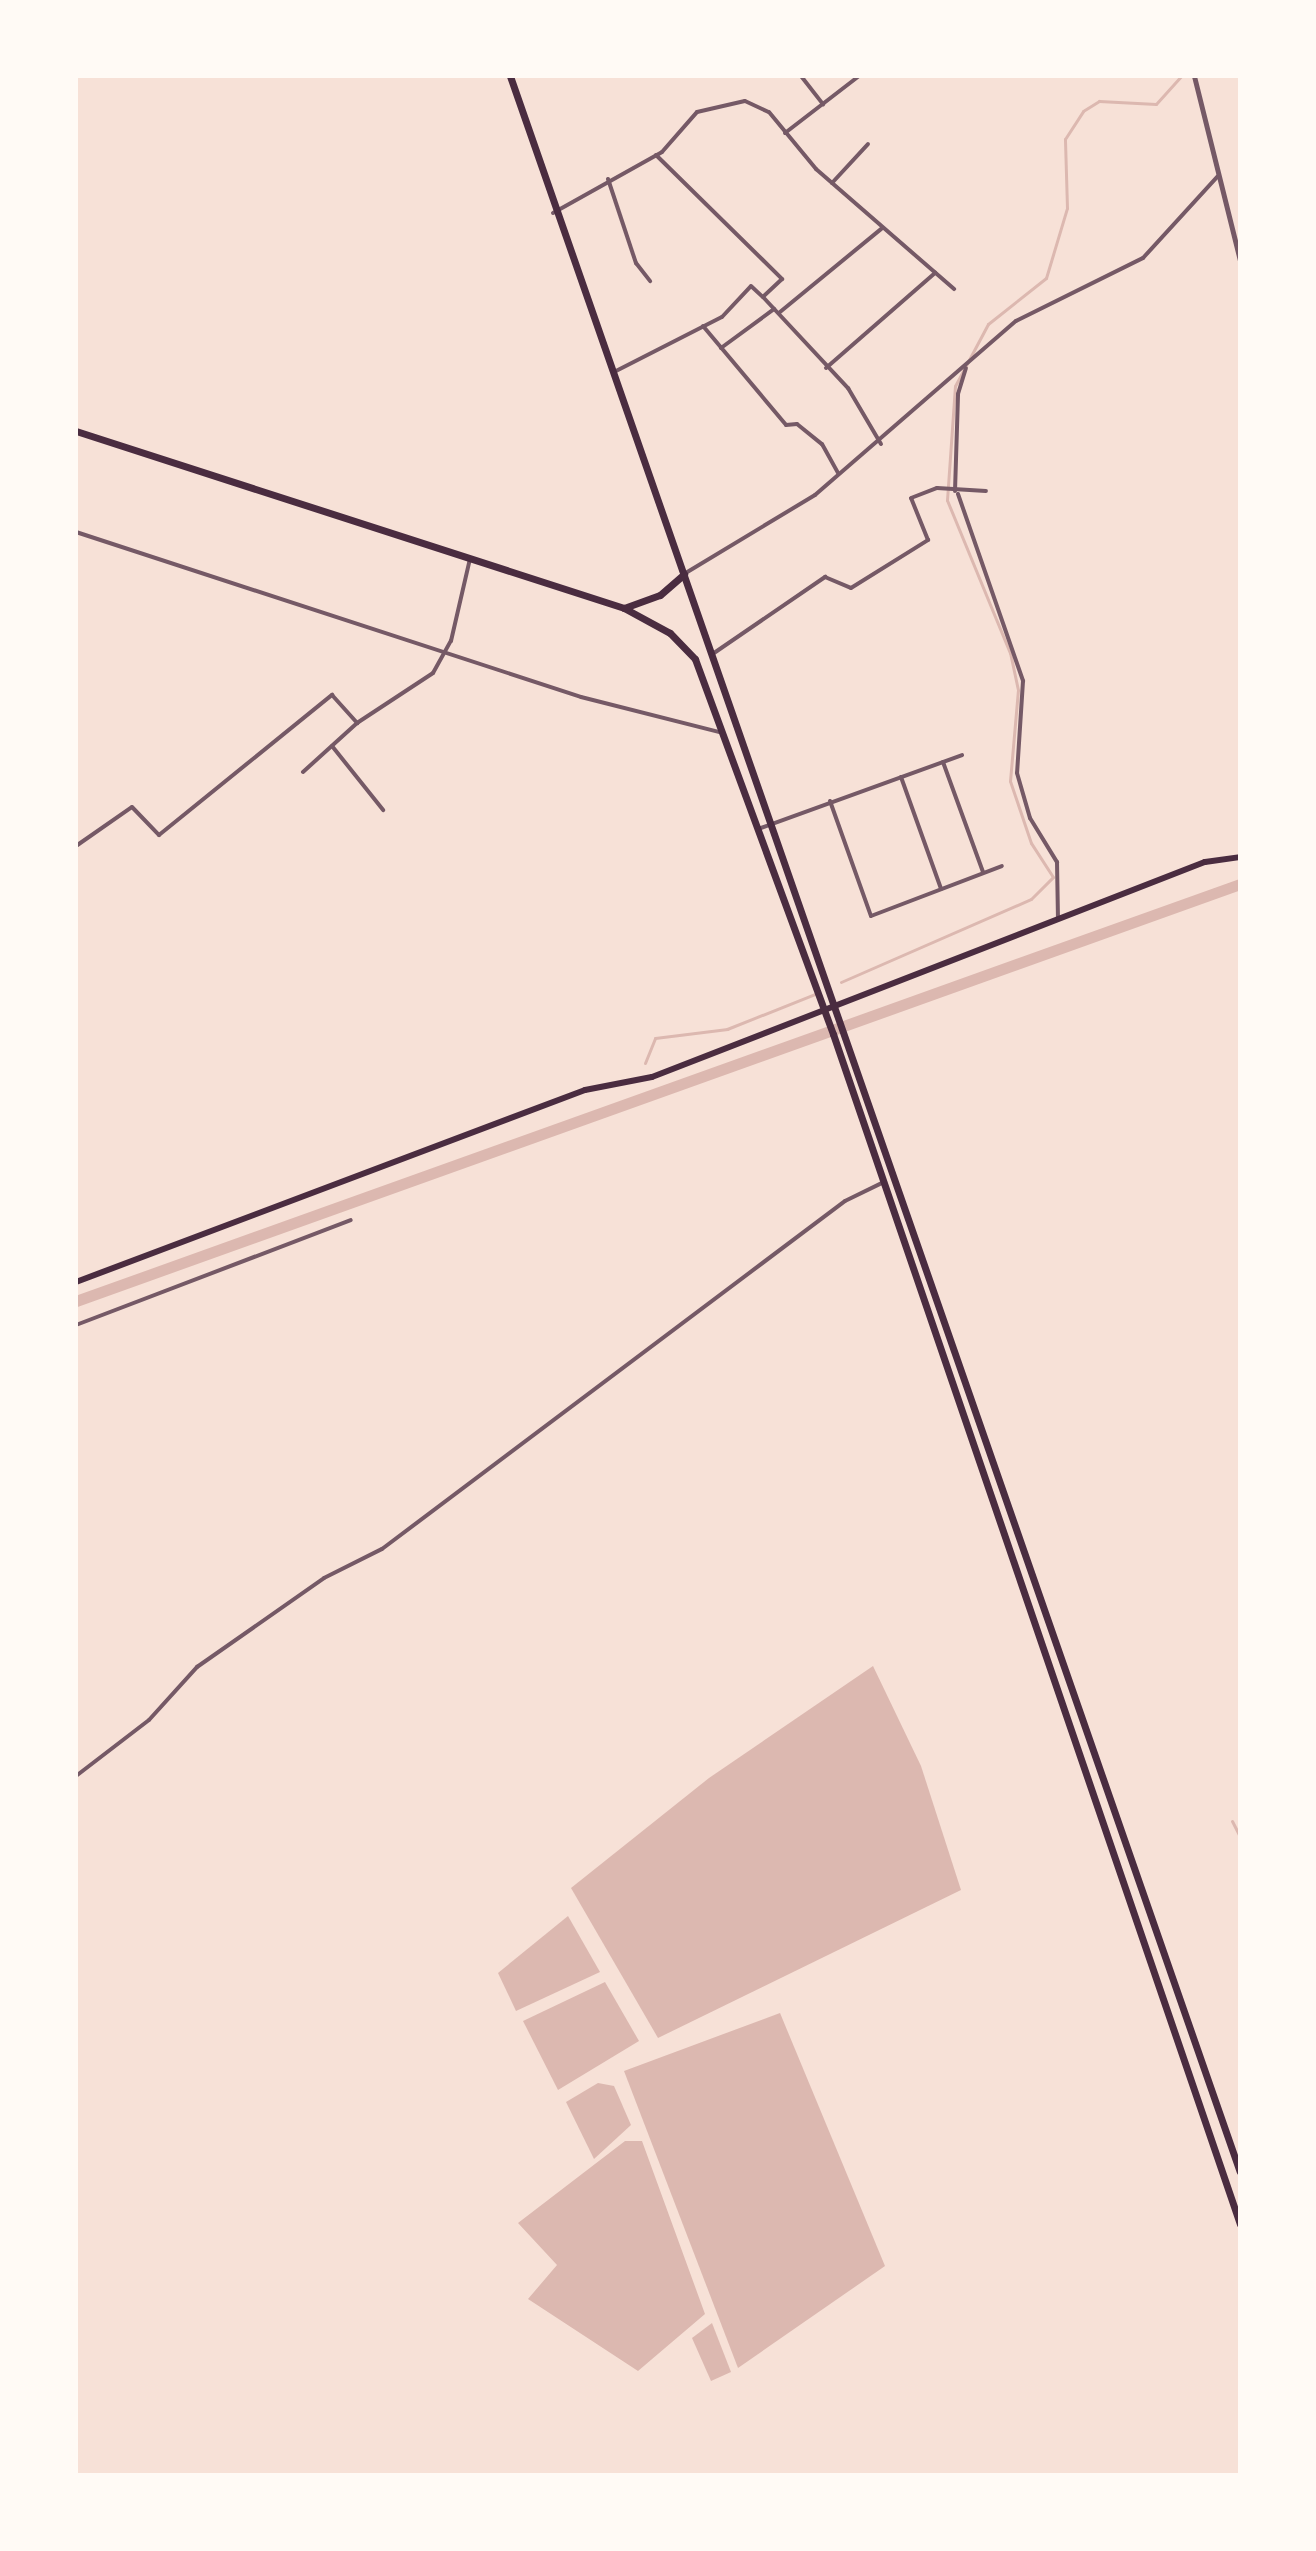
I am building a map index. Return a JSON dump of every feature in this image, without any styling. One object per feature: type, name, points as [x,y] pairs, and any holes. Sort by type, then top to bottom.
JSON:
[{"type":"main road","points":[[510,76],[553,213],[848,1031],[1240,2172]]},
{"type":"main road","points":[[76,431],[624,608],[684,645],[715,704],[757,829],[833,1034],[1240,2224]]},
{"type":"main road","points":[[624,608],[660,595],[684,574]]},
{"type":"main road","points":[[76,1282],[585,1090],[652,1077],[1205,862],[1240,857]]},
{"type":"main road","points":[[1089,1789],[1105,1782]]},
{"type":"street","points":[[801,76],[823,104]]},
{"type":"street","points":[[785,133],[859,76]]},
{"type":"street","points":[[1194,76],[1221,174],[1240,260]]},
{"type":"street","points":[[553,213],[608,179],[656,155],[697,112],[745,101],[769,112],[832,183],[881,229],[954,289]]},
{"type":"street","points":[[832,183],[868,144]]},
{"type":"street","points":[[656,155],[782,279],[763,297]]},
{"type":"street","points":[[1058,920],[1057,862],[1030,818],[1017,773],[1023,681],[956,491],[958,394],[966,368],[1053,297],[1104,282],[1143,258],[1221,174]]},
{"type":"street","points":[[608,179],[636,263],[650,281]]},
{"type":"street","points":[[780,312],[881,229]]},
{"type":"street","points":[[826,368],[935,273]]},
{"type":"street","points":[[611,374],[727,314],[751,286],[780,312],[826,368],[848,388],[881,444]]},
{"type":"street","points":[[721,348],[774,309]]},
{"type":"street","points":[[703,326],[786,425],[797,424],[822,444],[839,474]]},
{"type":"street","points":[[684,574],[881,444],[955,368],[966,368]]},
{"type":"street","points":[[714,653],[825,577],[851,588],[928,540],[911,498],[937,488],[986,491]]},
{"type":"street","points":[[76,532],[445,648],[581,697],[723,733]]},
{"type":"street","points":[[303,772],[357,723],[433,673],[445,648],[471,557]]},
{"type":"street","points":[[76,846],[132,807],[159,835],[332,695],[357,723]]},
{"type":"street","points":[[332,746],[383,810]]},
{"type":"street","points":[[757,829],[962,755]]},
{"type":"street","points":[[943,762],[983,872]]},
{"type":"street","points":[[901,777],[941,889]]},
{"type":"street","points":[[830,801],[871,916],[1002,866]]},
{"type":"street","points":[[76,1776],[149,1720],[197,1667],[324,1578],[382,1549],[845,1201],[884,1182]]},
{"type":"street","points":[[76,1325],[351,1220]]},
{"type":"shaded area","points":[[873,1666],[921,1766],[961,1890],[658,2038],[571,1888],[709,1778]]},
{"type":"shaded area","points":[[568,1916],[600,1972],[516,2011],[498,1973]]},
{"type":"shaded area","points":[[605,1982],[639,2041],[558,2090],[523,2021]]},
{"type":"shaded area","points":[[780,2013],[885,2266],[738,2368],[624,2071]]},
{"type":"shaded area","points":[[598,2083],[614,2086],[631,2125],[594,2159],[566,2102]]},
{"type":"shaded area","points":[[625,2141],[642,2141],[705,2314],[638,2371],[528,2299],[557,2265],[518,2223]]},
{"type":"shaded area","points":[[712,2323],[731,2372],[711,2381],[692,2338]]},
{"type":"waterway","points":[[841,982],[1031,899],[1053,877],[1031,843],[1010,781],[1018,690],[1010,653],[947,500],[955,386],[988,324],[1046,278],[1067,208],[1065,139],[1083,111],[1099,101],[1156,104],[1181,76]]},
{"type":"waterway","points":[[76,1301],[1240,884]]},
{"type":"waterway","points":[[645,1063],[655,1038],[727,1029],[815,994]]},
{"type":"waterway","points":[[1232,1821],[1240,1837]]}]
